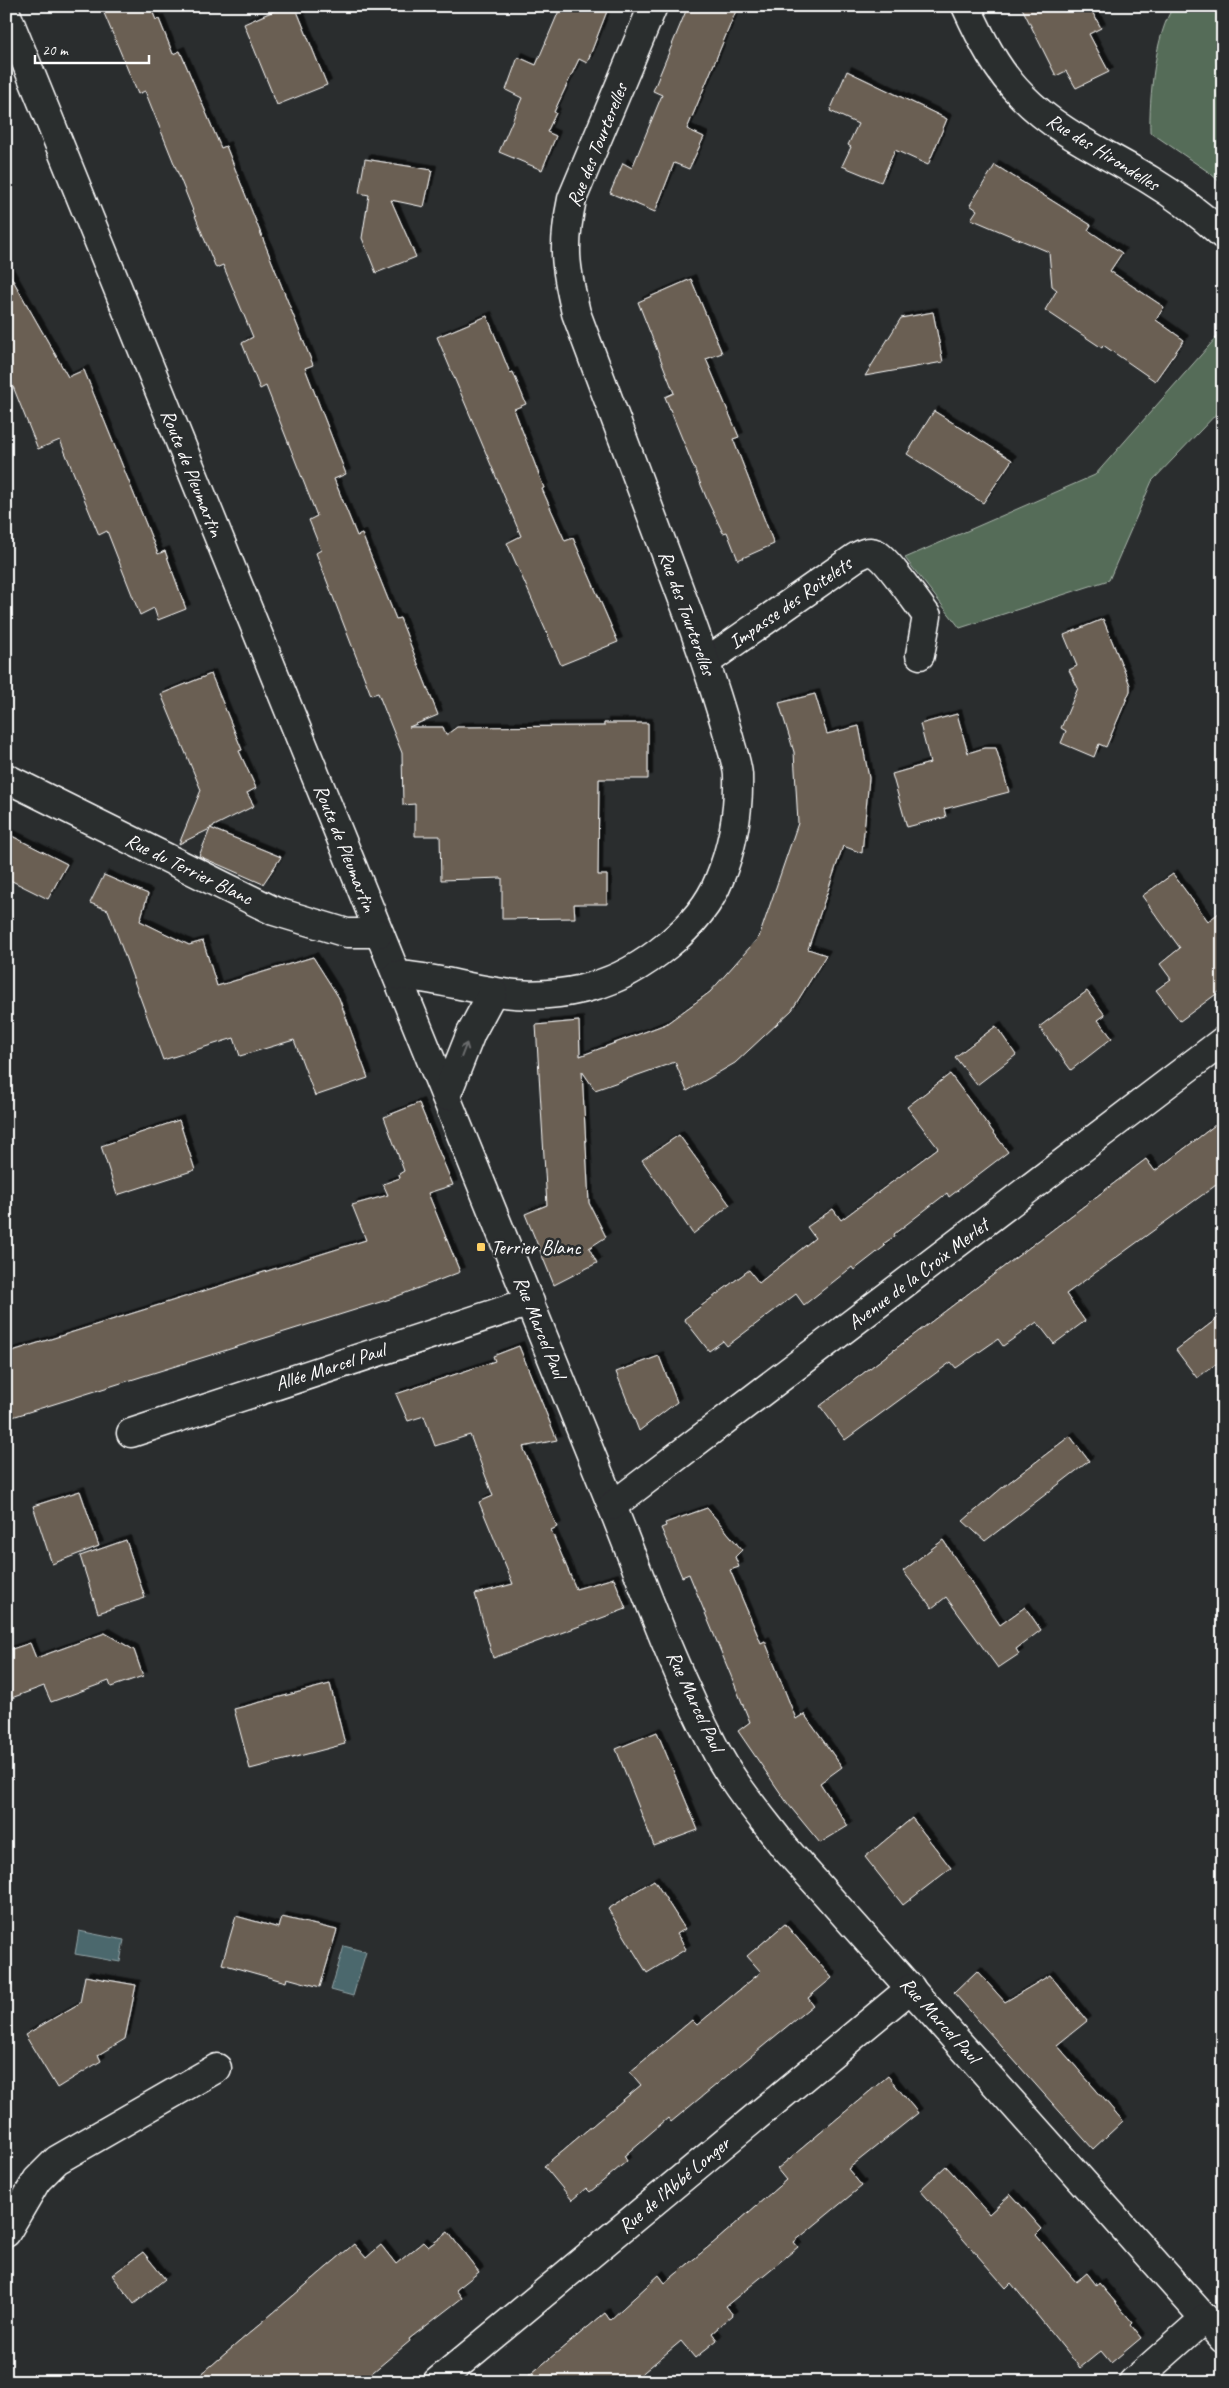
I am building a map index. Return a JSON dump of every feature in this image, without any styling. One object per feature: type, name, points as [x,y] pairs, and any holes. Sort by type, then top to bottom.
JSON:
[{"type":"street","name":"Rue des Tourterelles","points":[[397,975],[426,977],[493,992],[533,994],[592,987],[621,976],[645,963],[672,942],[706,901],[718,882],[730,847],[737,814],[738,772],[706,662],[576,313],[565,267],[565,231],[572,199],[653,6]]},
{"type":"street","name":"Rue des Hirondelles","points":[[966,6],[981,38],[999,68],[1022,96],[1043,116],[1065,132],[1151,180],[1223,235]]},
{"type":"street","name":"Route de Pleumartin","points":[[6,13],[379,933]]},
{"type":"street","name":"Impasse des Roitelets","points":[[706,662],[856,557],[870,552],[875,553],[885,562],[927,616],[920,655]]},
{"type":"street","name":"Rue du Terrier Blanc","points":[[6,778],[274,911],[347,933],[379,933]]},
{"type":"street","name":"Rue Marcel Paul","points":[[379,933],[682,1677],[713,1746],[746,1799],[785,1848],[1223,2339]]},
{"type":"street","points":[[446,1096],[471,1032],[493,992]]},
{"type":"street","name":"Avenue de la Croix Merlet","points":[[612,1506],[1223,1041]]},
{"type":"street","name":"Allée Marcel Paul","points":[[131,1433],[530,1302]]},
{"type":"street","name":"Rue de l’Abbé Longer","points":[[437,2382],[911,1988]]},
{"type":"street","points":[[6,2233],[37,2180],[57,2160],[217,2068]]},
{"type":"street","points":[[1133,2382],[1205,2318]]},
{"type":"green space","points":[[1174,6],[1223,6],[1223,185],[1210,173],[1150,132],[1154,67],[1162,32]]},
{"type":"green space","points":[[1223,330],[1223,407],[1152,481],[1109,580],[960,628],[905,558],[1095,475]]},
{"type":"water","points":[[79,1931],[124,1940],[120,1962],[75,1954]]},
{"type":"water","points":[[344,1946],[366,1952],[353,1996],[331,1990]]},
{"type":"building","points":[[101,6],[150,6],[156,20],[159,19],[173,54],[180,51],[221,148],[226,146],[313,365],[305,368],[346,474],[334,479],[357,536],[362,534],[396,619],[400,618],[438,715],[409,727],[443,727],[446,735],[457,727],[604,726],[604,723],[648,723],[648,779],[599,779],[598,875],[607,875],[607,904],[574,904],[575,918],[502,919],[502,878],[441,880],[440,836],[415,836],[415,804],[403,805],[402,753],[378,693],[371,695],[316,553],[321,550],[309,520],[317,516],[266,386],[260,389],[242,343],[253,337],[223,265],[216,268],[145,91],[138,94]]},
{"type":"building","points":[[285,6],[295,6],[327,85],[277,105],[244,24]]},
{"type":"building","points":[[561,6],[609,6],[587,63],[579,59],[554,112],[556,113],[547,132],[556,136],[542,170],[499,152],[522,98],[506,90],[518,57],[536,65]]},
{"type":"building","points":[[688,6],[738,6],[687,129],[704,137],[689,169],[674,163],[655,212],[610,193],[623,163],[632,168],[662,95],[653,91]]},
{"type":"building","points":[[1021,6],[1089,6],[1101,28],[1089,34],[1109,72],[1076,88],[1066,71],[1056,76]]},
{"type":"building","points":[[847,71],[947,119],[928,165],[895,150],[881,182],[842,166],[851,147],[848,145],[858,124],[830,111]]},
{"type":"building","points":[[365,159],[432,170],[424,207],[391,200],[416,257],[376,273],[362,238],[369,195],[359,193]]},
{"type":"building","points":[[995,165],[1091,225],[1088,230],[1122,253],[1110,271],[1164,307],[1156,320],[1184,340],[1155,381],[1103,345],[1102,348],[1045,310],[1057,290],[1052,286],[1049,252],[971,219],[977,210],[970,205]]},
{"type":"building","points":[[6,268],[68,377],[84,370],[158,554],[165,551],[186,609],[158,620],[154,608],[140,615],[107,531],[99,535],[60,440],[38,449],[6,369]]},
{"type":"building","points":[[691,279],[722,353],[706,359],[739,437],[733,439],[774,544],[738,560],[727,532],[723,533],[708,502],[665,397],[674,393],[638,302]]},
{"type":"building","points":[[933,312],[943,362],[865,376],[901,318]]},
{"type":"building","points":[[487,316],[510,373],[513,372],[526,404],[514,409],[544,488],[542,489],[565,541],[573,538],[618,642],[561,665],[507,543],[521,536],[437,337]]},
{"type":"building","points":[[934,411],[1012,460],[983,503],[907,454]]},
{"type":"building","points":[[1103,619],[1130,685],[1130,691],[1106,747],[1099,744],[1094,757],[1061,743],[1066,731],[1061,728],[1078,688],[1069,670],[1077,666],[1064,635]]},
{"type":"building","points":[[211,674],[242,750],[239,751],[256,788],[247,793],[254,806],[210,828],[281,857],[263,884],[199,856],[210,829],[179,844],[201,790],[161,694]]},
{"type":"building","points":[[815,694],[827,734],[859,726],[869,778],[862,853],[843,846],[808,949],[826,955],[792,1010],[735,1063],[687,1091],[675,1062],[595,1090],[582,1071],[589,1203],[606,1237],[589,1248],[597,1263],[554,1285],[525,1214],[547,1205],[536,1025],[579,1021],[580,1056],[666,1024],[710,992],[759,937],[798,823],[794,752],[779,703]]},
{"type":"building","points":[[957,714],[968,753],[984,748],[996,748],[1009,792],[944,809],[946,817],[907,827],[892,774],[930,763],[920,724]]},
{"type":"building","points":[[6,833],[67,864],[48,899],[6,878]]},
{"type":"building","points":[[1173,874],[1208,921],[1223,910],[1223,989],[1180,1021],[1156,990],[1171,979],[1160,964],[1180,948],[1142,896]]},
{"type":"building","points":[[104,875],[148,894],[140,921],[189,945],[203,941],[217,986],[313,957],[339,998],[368,1078],[315,1096],[294,1040],[240,1056],[234,1038],[163,1060],[108,910],[90,903]]},
{"type":"building","points":[[1087,991],[1105,1015],[1098,1020],[1112,1038],[1071,1070],[1039,1027]]},
{"type":"building","points":[[996,1026],[1016,1055],[977,1085],[955,1057]]},
{"type":"building","points":[[950,1074],[1008,1152],[949,1197],[947,1193],[894,1234],[895,1236],[883,1244],[885,1246],[854,1270],[852,1267],[804,1305],[796,1294],[727,1346],[723,1341],[709,1351],[684,1319],[749,1270],[759,1283],[815,1238],[807,1227],[833,1209],[841,1220],[938,1148],[907,1107]]},
{"type":"building","points":[[419,1103],[453,1185],[428,1193],[460,1272],[390,1299],[6,1419],[6,1353],[366,1240],[352,1205],[388,1195],[383,1184],[400,1178],[399,1174],[404,1171],[384,1117]]},
{"type":"building","points":[[1223,1119],[1223,1180],[1066,1294],[1085,1321],[1054,1344],[1037,1322],[1003,1346],[998,1339],[956,1368],[951,1362],[845,1440],[820,1406],[1146,1159],[1155,1171]]},
{"type":"building","points":[[179,1120],[195,1170],[117,1195],[101,1146]]},
{"type":"building","points":[[679,1135],[730,1205],[693,1234],[642,1160]]},
{"type":"building","points":[[1223,1314],[1223,1359],[1197,1378],[1176,1350]]},
{"type":"building","points":[[519,1346],[557,1440],[523,1447],[557,1527],[551,1530],[576,1589],[614,1578],[626,1609],[493,1658],[475,1594],[513,1584],[479,1502],[493,1496],[470,1435],[435,1446],[424,1416],[408,1421],[396,1394],[495,1361],[493,1356]]},
{"type":"building","points":[[659,1356],[677,1402],[639,1431],[616,1372]]},
{"type":"building","points":[[1070,1436],[1089,1461],[985,1541],[963,1521],[1003,1487]]},
{"type":"building","points":[[80,1491],[99,1546],[52,1564],[33,1506]]},
{"type":"building","points":[[707,1508],[742,1550],[735,1557],[739,1567],[730,1570],[761,1643],[765,1641],[796,1719],[804,1714],[842,1767],[820,1783],[848,1826],[820,1843],[788,1804],[738,1731],[750,1722],[689,1574],[682,1577],[661,1528],[666,1526],[665,1523]]},
{"type":"building","points":[[126,1540],[145,1598],[98,1613],[80,1556]]},
{"type":"building","points":[[943,1540],[1000,1625],[1025,1607],[1041,1630],[1016,1649],[1019,1654],[998,1668],[946,1597],[932,1608],[903,1571]]},
{"type":"building","points":[[105,1633],[134,1650],[143,1676],[111,1687],[109,1681],[51,1702],[44,1686],[6,1700],[6,1651],[30,1643],[36,1658]]},
{"type":"building","points":[[330,1684],[345,1744],[250,1769],[234,1709]]},
{"type":"building","points":[[657,1732],[698,1830],[654,1846],[616,1749]]},
{"type":"building","points":[[912,1818],[951,1868],[903,1905],[865,1857]]},
{"type":"building","points":[[654,1880],[685,1929],[677,1934],[686,1949],[647,1973],[608,1909]]},
{"type":"building","points":[[236,1916],[279,1928],[282,1917],[337,1930],[320,1987],[287,1978],[286,1982],[222,1964]]},
{"type":"building","points":[[785,1924],[832,1978],[808,1998],[813,2005],[671,2122],[668,2118],[624,2156],[627,2161],[590,2192],[586,2188],[572,2200],[544,2166],[641,2085],[630,2072],[692,2020],[697,2025],[761,1972],[747,1956]]},
{"type":"building","points":[[977,1971],[1005,2002],[1050,1975],[1087,2021],[1057,2045],[1123,2121],[1093,2149],[954,1993]]},
{"type":"building","points":[[85,1976],[136,1985],[125,2039],[98,2055],[101,2061],[57,2088],[25,2035],[80,2003]]},
{"type":"building","points":[[888,2076],[918,2113],[848,2169],[862,2186],[794,2242],[798,2247],[726,2306],[733,2315],[712,2333],[717,2340],[695,2358],[681,2341],[632,2382],[521,2382],[605,2313],[610,2320],[659,2275],[665,2283],[718,2239],[786,2180],[777,2169]]},
{"type":"building","points":[[946,2166],[989,2214],[1011,2194],[1042,2229],[1036,2235],[1076,2282],[1087,2273],[1097,2286],[1099,2283],[1133,2323],[1131,2325],[1141,2338],[1111,2363],[1101,2351],[1080,2368],[1011,2283],[1006,2288],[920,2190]]},
{"type":"building","points":[[448,2232],[479,2272],[456,2290],[462,2298],[409,2339],[410,2341],[361,2382],[192,2382],[354,2244],[366,2258],[381,2245],[396,2264],[423,2242],[428,2247]]},
{"type":"building","points":[[143,2252],[165,2279],[134,2304],[112,2275]]},
{"type":"place","name":"Terrier Blanc","points":[[481,1247]]}]
